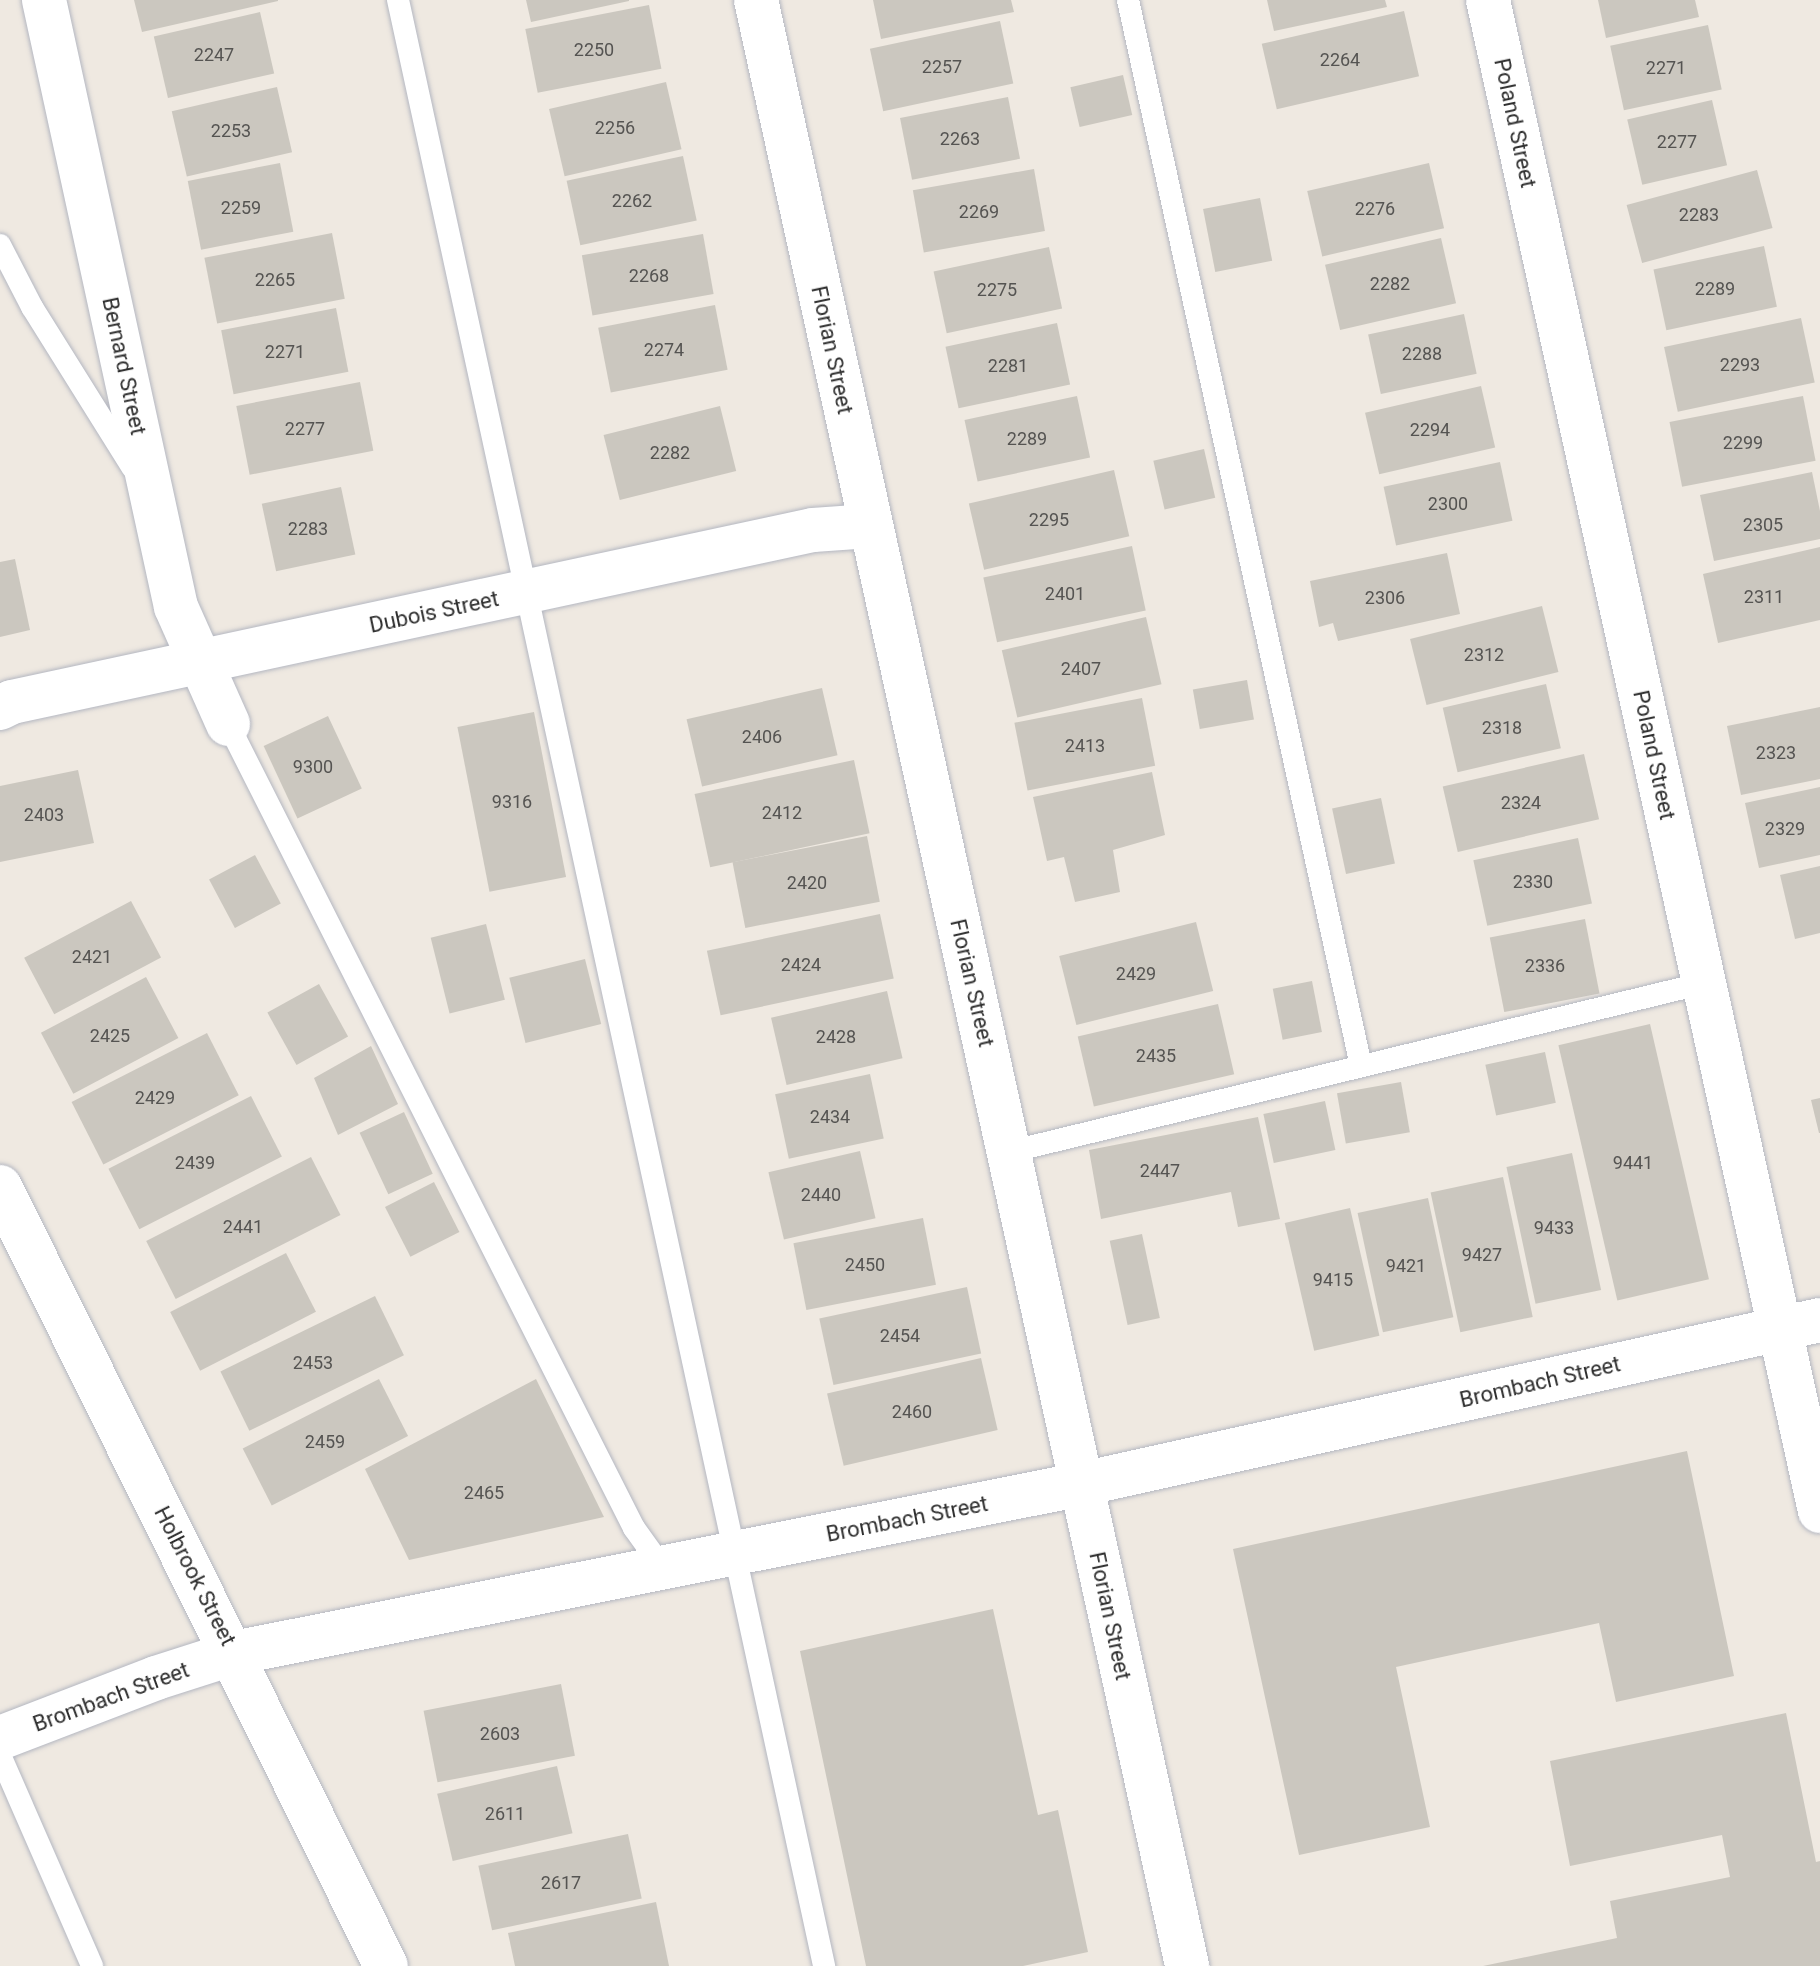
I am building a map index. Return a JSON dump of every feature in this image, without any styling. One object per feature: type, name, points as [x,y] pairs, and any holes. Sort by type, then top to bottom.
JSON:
[{"type":"street","name":"Bernard Street","points":[[44,0],[176,607],[228,724]]},
{"type":"street","name":"Florian Street","points":[[756,0],[1187,1966]]},
{"type":"street","name":"Poland Street","points":[[1488,0],[1704,983],[1800,1324],[1820,1511]]},
{"type":"street","name":"Dubois Street","points":[[4,704],[813,530],[870,526]]},
{"type":"street","name":"Holbrook Street","points":[[0,1187],[234,1653],[386,1966]]},
{"type":"street","name":"Brombach Street","points":[[0,1738],[156,1678],[234,1653],[1082,1484],[1800,1324]]},
{"type":"lane","points":[[398,0],[732,1554],[824,1966]]},
{"type":"lane","points":[[1128,0],[1361,1066]]},
{"type":"lane","points":[[0,245],[32,307],[153,498]]},
{"type":"lane","points":[[228,724],[634,1528],[662,1567]]},
{"type":"lane","points":[[1009,1152],[1704,983]]},
{"type":"lane","points":[[0,1755],[92,1966]]},
{"type":"building","points":[[134,0],[278,0],[278,1],[142,32]]},
{"type":"building","points":[[526,0],[629,0],[629,1],[531,22]]},
{"type":"building","points":[[873,0],[1011,0],[1014,12],[881,39]]},
{"type":"building","points":[[1267,0],[1385,0],[1387,7],[1274,31]]},
{"type":"building","points":[[1598,0],[1695,0],[1699,17],[1606,38]]},
{"type":"building","points":[[649,5],[661,69],[538,93],[525,29]]},
{"type":"building","points":[[1404,11],[1419,76],[1277,109],[1262,44]]},
{"type":"building","points":[[260,12],[274,73],[168,98],[154,37]]},
{"type":"building","points":[[1000,21],[1013,84],[883,111],[870,49]]},
{"type":"building","points":[[1708,25],[1722,90],[1624,110],[1610,46]]},
{"type":"building","points":[[1123,75],[1132,115],[1080,127],[1070,87]]},
{"type":"building","points":[[666,82],[682,149],[565,176],[549,109]]},
{"type":"building","points":[[277,87],[292,152],[187,177],[172,111]]},
{"type":"building","points":[[1008,97],[1020,159],[912,180],[900,118]]},
{"type":"building","points":[[1712,100],[1727,165],[1642,185],[1627,120]]},
{"type":"building","points":[[683,156],[697,221],[580,245],[567,181]]},
{"type":"building","points":[[280,163],[293,232],[201,250],[188,181]]},
{"type":"building","points":[[1429,163],[1444,228],[1322,256],[1307,191]]},
{"type":"building","points":[[1034,169],[1045,231],[924,252],[913,190]]},
{"type":"building","points":[[1757,170],[1773,228],[1642,263],[1627,205]]},
{"type":"building","points":[[1260,198],[1272,261],[1215,272],[1203,209]]},
{"type":"building","points":[[332,233],[345,299],[217,324],[204,258]]},
{"type":"building","points":[[703,234],[714,294],[592,315],[582,255]]},
{"type":"building","points":[[1441,238],[1456,303],[1340,330],[1325,265]]},
{"type":"building","points":[[1764,246],[1777,307],[1666,330],[1653,269]]},
{"type":"building","points":[[1049,247],[1062,309],[947,333],[934,272]]},
{"type":"building","points":[[715,305],[728,370],[611,392],[598,328]]},
{"type":"building","points":[[336,308],[348,372],[234,394],[221,330]]},
{"type":"building","points":[[1464,314],[1477,374],[1381,394],[1368,334]]},
{"type":"building","points":[[1801,318],[1815,383],[1678,412],[1664,347]]},
{"type":"building","points":[[1057,323],[1070,385],[959,408],[945,347]]},
{"type":"building","points":[[360,382],[373,451],[250,475],[236,406]]},
{"type":"building","points":[[1481,386],[1495,447],[1379,474],[1365,413]]},
{"type":"building","points":[[1077,396],[1090,458],[978,482],[965,420]]},
{"type":"building","points":[[1803,396],[1816,461],[1682,487],[1669,422]]},
{"type":"building","points":[[720,406],[736,471],[620,500],[604,435]]},
{"type":"building","points":[[1204,449],[1215,498],[1165,509],[1153,461]]},
{"type":"building","points":[[1500,462],[1512,521],[1396,545],[1384,487]]},
{"type":"building","points":[[1114,470],[1129,536],[984,570],[969,504]]},
{"type":"building","points":[[1812,472],[1820,511],[1820,539],[1714,561],[1700,495]]},
{"type":"building","points":[[341,487],[355,554],[276,571],[262,504]]},
{"type":"building","points":[[1132,546],[1146,611],[997,642],[983,578]]},
{"type":"building","points":[[1820,547],[1820,620],[1718,643],[1703,574]]},
{"type":"building","points":[[1447,553],[1460,614],[1338,641],[1333,623],[1319,627],[1310,581]]},
{"type":"building","points":[[15,559],[30,630],[0,637],[0,562]]},
{"type":"building","points":[[1542,606],[1558,672],[1426,705],[1410,639]]},
{"type":"building","points":[[1146,617],[1162,684],[1017,718],[1002,650]]},
{"type":"building","points":[[1247,680],[1254,719],[1200,729],[1193,690]]},
{"type":"building","points":[[1546,684],[1561,748],[1458,772],[1443,708]]},
{"type":"building","points":[[822,688],[838,755],[702,786],[687,719]]},
{"type":"building","points":[[1142,698],[1155,766],[1028,791],[1014,723]]},
{"type":"building","points":[[1820,707],[1820,779],[1741,795],[1727,726]]},
{"type":"building","points":[[534,712],[566,877],[489,892],[457,727]]},
{"type":"building","points":[[328,716],[362,789],[297,819],[264,746]]},
{"type":"building","points":[[1584,754],[1599,819],[1458,852],[1443,787]]},
{"type":"building","points":[[854,760],[870,833],[710,867],[695,794]]},
{"type":"building","points":[[78,770],[94,843],[0,862],[0,786]]},
{"type":"building","points":[[1152,772],[1165,835],[1113,850],[1120,892],[1075,902],[1064,857],[1047,861],[1033,797]]},
{"type":"building","points":[[1820,787],[1820,855],[1759,868],[1745,803]]},
{"type":"building","points":[[1381,798],[1395,864],[1346,874],[1332,808]]},
{"type":"building","points":[[867,836],[880,902],[745,928],[733,862]]},
{"type":"building","points":[[1578,838],[1592,904],[1487,926],[1473,860]]},
{"type":"building","points":[[255,855],[281,904],[235,928],[209,879]]},
{"type":"building","points":[[1820,866],[1820,933],[1795,939],[1780,875]]},
{"type":"building","points":[[131,901],[161,958],[54,1014],[24,958]]},
{"type":"building","points":[[880,914],[894,979],[721,1015],[707,951]]},
{"type":"building","points":[[1585,919],[1600,994],[1504,1012],[1490,938]]},
{"type":"building","points":[[1196,922],[1213,991],[1076,1025],[1059,956]]},
{"type":"building","points":[[486,924],[505,1000],[450,1013],[431,938]]},
{"type":"building","points":[[585,959],[601,1024],[526,1043],[509,978]]},
{"type":"building","points":[[146,977],[178,1038],[73,1094],[41,1033]]},
{"type":"building","points":[[1312,981],[1322,1032],[1283,1040],[1273,989]]},
{"type":"building","points":[[319,984],[348,1036],[296,1065],[267,1013]]},
{"type":"building","points":[[887,991],[903,1058],[787,1085],[771,1018]]},
{"type":"building","points":[[1218,1004],[1234,1074],[1094,1107],[1078,1036]]},
{"type":"building","points":[[1650,1024],[1709,1279],[1617,1300],[1558,1045]]},
{"type":"building","points":[[207,1033],[239,1095],[103,1164],[72,1102]]},
{"type":"building","points":[[371,1046],[398,1104],[338,1135],[314,1078]]},
{"type":"building","points":[[1545,1052],[1556,1103],[1496,1116],[1485,1065]]},
{"type":"building","points":[[870,1074],[884,1139],[789,1159],[775,1094]]},
{"type":"building","points":[[1401,1082],[1410,1132],[1346,1144],[1337,1093]]},
{"type":"building","points":[[251,1096],[282,1157],[139,1229],[108,1169]]},
{"type":"building","points":[[1820,1098],[1820,1133],[1819,1133],[1811,1100]]},
{"type":"building","points":[[1325,1101],[1335,1150],[1274,1163],[1263,1114]]},
{"type":"building","points":[[404,1112],[433,1174],[388,1194],[360,1133]]},
{"type":"building","points":[[1258,1117],[1280,1219],[1238,1227],[1231,1192],[1101,1219],[1089,1150]]},
{"type":"building","points":[[860,1151],[876,1218],[784,1239],[768,1172]]},
{"type":"building","points":[[1572,1153],[1601,1290],[1536,1304],[1506,1167]]},
{"type":"building","points":[[311,1157],[341,1215],[176,1299],[146,1241]]},
{"type":"building","points":[[1503,1177],[1533,1317],[1460,1332],[1431,1192]]},
{"type":"building","points":[[434,1182],[459,1232],[410,1257],[385,1207]]},
{"type":"building","points":[[1428,1198],[1453,1317],[1383,1332],[1358,1213]]},
{"type":"building","points":[[1350,1208],[1379,1336],[1314,1351],[1285,1223]]},
{"type":"building","points":[[923,1218],[936,1285],[806,1310],[793,1243]]},
{"type":"building","points":[[1142,1234],[1160,1318],[1128,1325],[1110,1241]]},
{"type":"building","points":[[286,1253],[316,1312],[200,1371],[170,1312]]},
{"type":"building","points":[[967,1287],[981,1354],[833,1385],[819,1318]]},
{"type":"building","points":[[375,1296],[404,1355],[249,1431],[220,1371]]},
{"type":"building","points":[[981,1358],[998,1430],[844,1466],[827,1394]]},
{"type":"building","points":[[379,1379],[408,1436],[272,1505],[243,1448]]},
{"type":"building","points":[[536,1379],[604,1517],[409,1560],[365,1469]]},
{"type":"building","points":[[1687,1451],[1734,1676],[1616,1702],[1599,1623],[1396,1667],[1430,1827],[1299,1855],[1233,1549]]},
{"type":"building","points":[[993,1609],[1038,1815],[1058,1810],[1088,1952],[1023,1966],[866,1966],[800,1651]]},
{"type":"building","points":[[561,1684],[575,1756],[438,1782],[424,1711]]},
{"type":"building","points":[[1786,1713],[1816,1862],[1820,1861],[1820,1966],[1483,1966],[1617,1938],[1610,1901],[1730,1877],[1722,1835],[1570,1866],[1550,1761]]},
{"type":"building","points":[[557,1766],[573,1833],[453,1861],[437,1794]]},
{"type":"building","points":[[628,1834],[642,1899],[492,1930],[478,1866]]},
{"type":"building","points":[[656,1902],[669,1966],[515,1966],[508,1933]]}]
